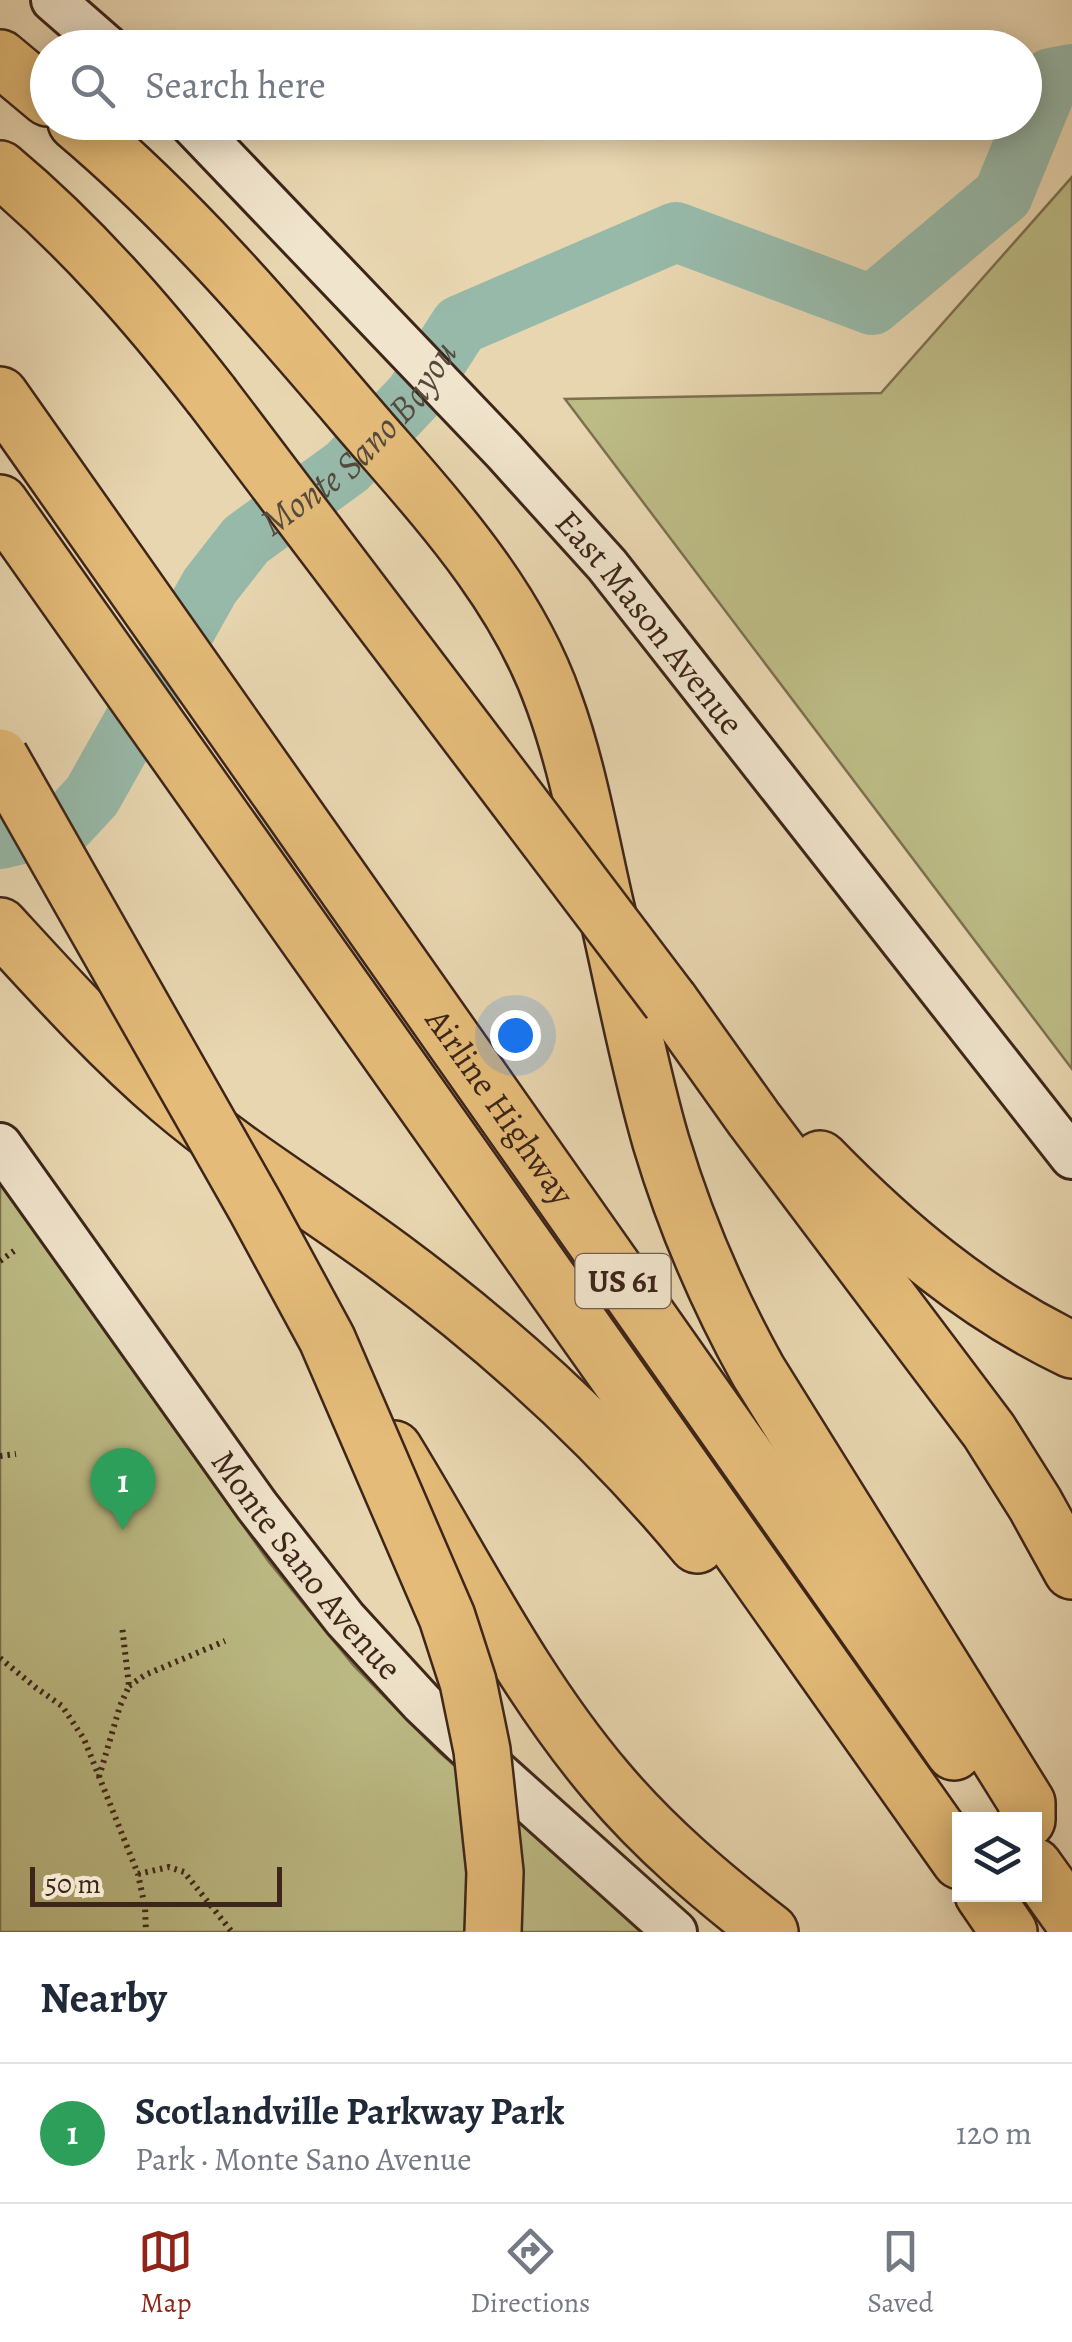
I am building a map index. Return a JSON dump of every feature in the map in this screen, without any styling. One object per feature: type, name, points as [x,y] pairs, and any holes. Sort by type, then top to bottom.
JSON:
[{"type":"highway","points":[[0,58],[30,83]]},
{"type":"highway","points":[[96,140],[169,207],[280,327],[443,517],[510,608],[554,700],[658,1128],[713,1283],[758,1372],[1027,1803],[1027,1812]]},
{"type":"highway","points":[[0,169],[96,258],[211,395],[670,1001],[989,1431],[1072,1571]]},
{"type":"highway","name":"Airline Highway","points":[[0,395],[996,1812]]},
{"type":"highway","name":"Airline Highway","points":[[0,503],[952,1850]]},
{"type":"highway","points":[[0,758],[178,1068],[327,1340],[517,1658],[607,1782],[658,1836],[770,1932]]},
{"type":"highway","points":[[0,926],[108,1043],[174,1102],[404,1268],[529,1372],[655,1494],[755,1616],[805,1641]]},
{"type":"highway","points":[[670,1001],[898,1235],[1000,1312],[1072,1350]]},
{"type":"highway","points":[[327,1340],[447,1617],[468,1682],[490,1811],[495,1872],[493,1932]]},
{"type":"highway","points":[[1042,1877],[1072,1919]]},
{"type":"highway","points":[[988,1902],[1009,1932]]},
{"type":"street","points":[[52,0],[87,30]]},
{"type":"street","name":"East Mason Avenue","points":[[207,140],[574,526],[1072,1157]]},
{"type":"street","name":"Monte Sano Avenue","points":[[0,1145],[257,1506],[345,1619],[463,1742],[675,1932]]},
{"type":"path","points":[[0,1262],[14,1251]]},
{"type":"path","points":[[0,1456],[16,1454]]},
{"type":"path","points":[[122,1626],[129,1686]]},
{"type":"path","points":[[99,1778],[129,1686],[145,1674],[225,1641]]},
{"type":"path","points":[[0,1658],[62,1706],[84,1739],[138,1874],[146,1932]]},
{"type":"path","points":[[138,1874],[169,1867],[184,1872],[232,1932]]},
{"type":"shaded area","points":[[1072,177],[1072,1069],[565,399],[881,393]]},
{"type":"shaded area","points":[[0,1182],[269,1562],[354,1666],[439,1752],[643,1932],[0,1932]]},
{"type":"waterway","name":"Monte Sano Bayou","points":[[1042,100],[1051,78],[1072,74]]},
{"type":"waterway","name":"Monte Sano Bayou","points":[[0,839],[67,823],[92,796],[210,586],[246,540],[347,467],[415,395],[460,325],[676,232],[872,305],[1003,195],[1026,140]]},
{"type":"place","name":"Scotlandville Parkway Park","points":[[123,1530]]}]
